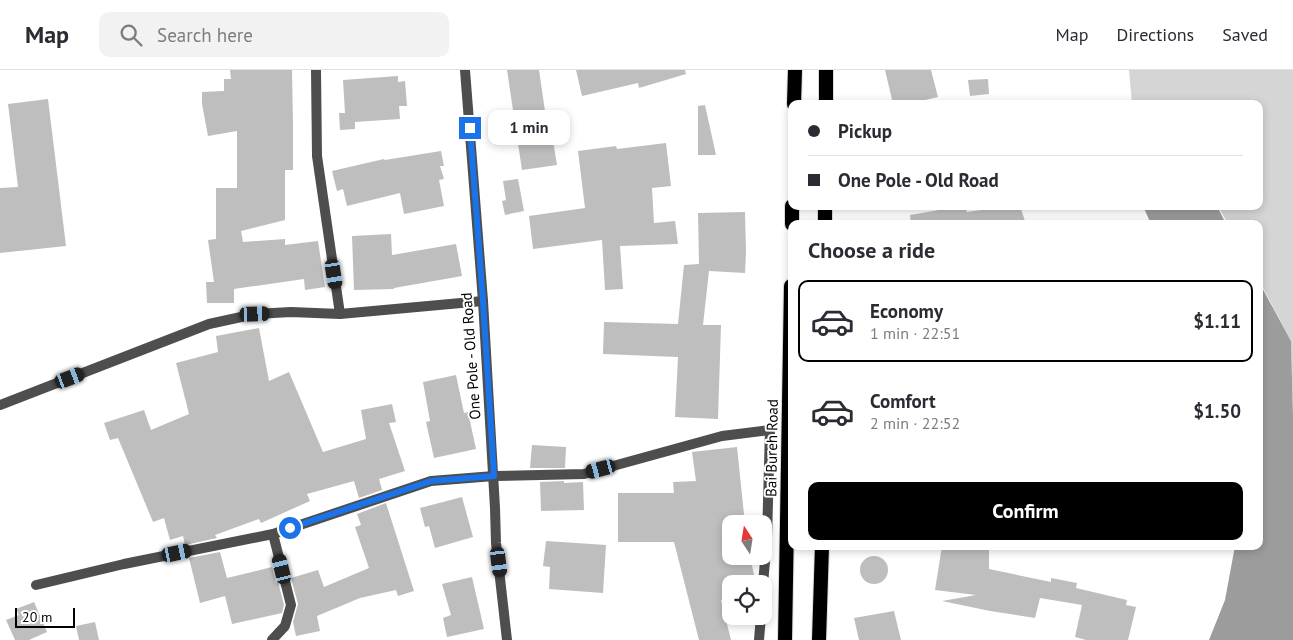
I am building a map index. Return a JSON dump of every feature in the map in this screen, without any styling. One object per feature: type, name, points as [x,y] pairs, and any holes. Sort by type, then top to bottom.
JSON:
[{"type":"highway","points":[[794,100],[795,70]]},
{"type":"highway","points":[[826,70],[826,100]]},
{"type":"highway","name":"Bai Bureh Road","points":[[785,640],[788,463]]},
{"type":"highway","points":[[820,640],[822,550]]},
{"type":"street","points":[[316,70],[316,156],[340,314]]},
{"type":"street","name":"One Pole - Old Road","points":[[465,70],[483,301],[494,476],[496,543],[507,640]]},
{"type":"street","points":[[0,405],[209,324],[255,314],[291,312],[340,314],[483,301]]},
{"type":"street","points":[[36,585],[133,562],[273,534],[431,481],[494,476],[584,474],[722,436],[770,430],[765,575]]},
{"type":"street","points":[[272,640],[284,626],[291,605],[273,534]]},
{"type":"street","points":[[759,640],[760,625]]},
{"type":"shaded area","points":[[1129,70],[1293,70],[1293,416],[1291,341],[1263,288],[1263,220],[1226,220],[1220,210],[1263,210],[1263,100],[1132,100]]},
{"type":"shaded area","points":[[1145,210],[1219,210],[1224,220],[1149,220]]},
{"type":"shaded area","points":[[1263,289],[1291,341],[1293,640],[1209,640],[1225,600],[1234,550],[1263,550]]},
{"type":"building","points":[[230,70],[292,70],[293,170],[285,170],[285,220],[241,231],[243,242],[285,239],[285,245],[318,241],[325,287],[305,290],[304,279],[234,289],[234,303],[207,303],[206,282],[214,282],[208,240],[216,239],[216,188],[237,188],[237,131],[208,136],[202,104],[202,92],[224,91],[224,79],[231,79]]},
{"type":"building","points":[[507,70],[539,70],[545,111],[548,110],[557,165],[522,170]]},
{"type":"building","points":[[576,70],[685,70],[686,74],[639,88],[638,83],[582,96]]},
{"type":"building","points":[[885,70],[931,70],[938,97],[925,100],[892,100]]},
{"type":"building","points":[[398,76],[398,82],[405,81],[407,106],[399,106],[400,119],[355,122],[355,129],[340,130],[339,113],[345,113],[343,80]]},
{"type":"building","points":[[988,79],[989,94],[970,96],[968,80]]},
{"type":"building","points":[[48,99],[66,246],[0,253],[0,188],[18,187],[8,104]]},
{"type":"building","points":[[705,105],[716,155],[698,155],[698,106]]},
{"type":"building","points":[[666,143],[671,186],[652,188],[654,223],[675,221],[678,244],[620,246],[623,289],[605,290],[602,240],[533,249],[529,216],[585,208],[578,151],[616,146],[617,149]]},
{"type":"building","points":[[441,151],[444,166],[440,166],[444,179],[439,180],[444,206],[404,214],[400,193],[347,206],[343,189],[337,191],[332,171],[384,159]]},
{"type":"building","points":[[518,179],[524,211],[505,215],[502,201],[506,200],[503,181]]},
{"type":"building","points":[[939,210],[966,210],[967,212],[1021,210],[1025,220],[911,220],[910,215]]},
{"type":"building","points":[[745,212],[745,273],[709,271],[703,325],[721,325],[718,419],[675,417],[678,357],[603,354],[604,322],[678,324],[684,265],[699,264],[698,213]]},
{"type":"building","points":[[391,234],[392,255],[456,244],[462,276],[394,289],[354,290],[352,236]]},
{"type":"building","points":[[259,328],[269,381],[289,372],[323,452],[366,439],[361,410],[392,404],[396,422],[389,423],[405,471],[379,479],[382,490],[359,498],[354,481],[307,494],[310,501],[261,523],[259,519],[215,535],[217,538],[185,545],[183,536],[170,540],[164,518],[153,522],[118,438],[110,440],[104,423],[144,410],[151,430],[189,414],[176,363],[218,352],[216,336]]},
{"type":"building","points":[[456,375],[464,413],[468,412],[476,449],[434,458],[426,422],[430,421],[423,382]]},
{"type":"building","points":[[532,445],[566,447],[565,468],[530,468]]},
{"type":"building","points":[[737,447],[744,515],[722,515],[722,565],[752,565],[754,575],[722,575],[722,625],[727,625],[731,640],[699,640],[674,542],[618,542],[618,493],[674,493],[673,482],[696,481],[692,452]]},
{"type":"building","points":[[564,481],[564,483],[583,482],[584,510],[541,511],[540,482]]},
{"type":"building","points":[[462,497],[473,537],[435,548],[429,526],[425,527],[420,508]]},
{"type":"building","points":[[386,503],[414,591],[398,596],[396,590],[360,598],[317,616],[320,631],[296,636],[293,622],[298,604],[291,578],[318,570],[324,587],[369,568],[355,527],[361,525],[357,514]]},
{"type":"building","points":[[546,541],[606,545],[603,593],[549,589],[550,567],[543,566]]},
{"type":"building","points":[[941,550],[989,550],[989,569],[1051,582],[1051,578],[1077,583],[1076,588],[1127,600],[1126,605],[1136,607],[1128,640],[1086,640],[1075,637],[1082,605],[1040,598],[1035,618],[942,601],[976,595],[935,590]]},
{"type":"building","points":[[220,552],[227,578],[272,567],[284,605],[282,613],[232,624],[225,596],[200,603],[189,558]]},
{"type":"building","points":[[874,556],[884,560],[888,570],[884,580],[874,584],[864,580],[860,570],[864,560]]},
{"type":"building","points":[[472,577],[484,629],[447,637],[443,618],[451,615],[442,584]]},
{"type":"building","points":[[34,602],[47,632],[29,640],[15,640],[6,620],[19,615],[16,609]]},
{"type":"building","points":[[894,611],[901,640],[859,640],[854,618]]},
{"type":"building","points":[[95,622],[99,640],[79,640],[76,626]]},
{"type":"route","points":[[290,528],[431,481],[494,476],[470,128]]}]
